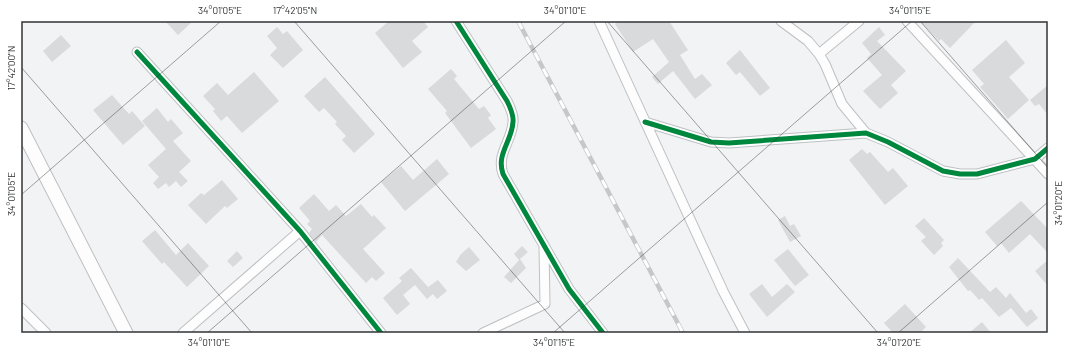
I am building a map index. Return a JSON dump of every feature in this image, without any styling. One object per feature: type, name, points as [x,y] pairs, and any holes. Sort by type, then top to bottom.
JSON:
[{"type":"street","points":[[456,21],[507,101],[512,112],[513,122],[501,157],[500,166],[544,247],[570,289],[603,333]]},
{"type":"street","points":[[599,21],[723,291],[745,333]]},
{"type":"street","points":[[781,21],[808,41],[819,54],[825,64],[842,104],[866,133]]},
{"type":"street","points":[[819,54],[859,21]]},
{"type":"street","points":[[907,21],[1048,174]]},
{"type":"street","points":[[138,52],[300,232],[381,333]]},
{"type":"street","points":[[646,122],[711,142],[729,143],[866,133],[888,142],[943,171],[960,174],[978,174],[1035,159],[1048,148]]},
{"type":"street","points":[[21,128],[126,333]]},
{"type":"street","points":[[183,333],[300,232]]},
{"type":"street","points":[[483,333],[545,304],[544,247]]},
{"type":"street","points":[[21,308],[46,333]]},
{"type":"building","points":[[165,21],[193,21],[178,35]]},
{"type":"building","points":[[389,21],[423,21],[428,27],[412,41],[422,52],[403,68],[375,33]]},
{"type":"building","points":[[619,21],[669,21],[688,50],[680,55],[695,79],[702,74],[712,85],[695,99],[673,71],[658,84],[652,77],[669,62],[653,39],[633,52],[615,24]]},
{"type":"building","points":[[920,21],[976,21],[950,48],[941,39],[939,41]]},
{"type":"building","points":[[277,27],[283,34],[287,31],[303,50],[283,68],[270,55],[277,48],[267,36]]},
{"type":"building","points":[[879,27],[885,35],[877,41],[906,71],[891,85],[898,93],[880,109],[863,91],[882,75],[867,58],[871,54],[862,43]]},
{"type":"building","points":[[61,35],[71,46],[52,62],[43,51]]},
{"type":"building","points":[[1006,40],[1025,63],[1009,77],[1029,100],[1008,119],[980,87],[984,84],[972,70]]},
{"type":"building","points":[[740,50],[770,88],[760,96],[740,72],[736,75],[726,63]]},
{"type":"building","points":[[451,69],[457,76],[454,79],[479,109],[484,106],[491,115],[488,118],[496,129],[471,148],[445,113],[447,111],[428,89]]},
{"type":"building","points":[[254,72],[279,101],[242,133],[227,116],[221,121],[213,111],[215,109],[203,96],[217,83],[228,95]]},
{"type":"building","points":[[325,77],[375,134],[354,153],[342,140],[346,136],[335,124],[337,122],[324,108],[319,112],[304,96]]},
{"type":"building","points":[[1048,85],[1048,115],[1039,104],[1035,106],[1030,100]]},
{"type":"building","points":[[112,95],[129,114],[132,111],[145,126],[123,145],[93,110]]},
{"type":"building","points":[[157,108],[168,122],[171,119],[183,133],[173,141],[191,161],[179,172],[188,181],[181,187],[176,181],[169,187],[166,183],[158,189],[153,183],[159,177],[148,165],[166,149],[142,121]]},
{"type":"building","points":[[862,149],[867,154],[870,152],[888,172],[893,168],[908,186],[885,205],[849,160]]},
{"type":"building","points":[[437,159],[449,174],[405,211],[381,182],[401,166],[413,180]]},
{"type":"building","points":[[222,180],[238,199],[227,208],[225,206],[206,224],[188,205],[201,193],[204,195]]},
{"type":"building","points":[[314,194],[329,211],[336,205],[346,216],[361,204],[372,217],[374,215],[386,228],[363,249],[385,273],[376,281],[372,277],[366,283],[322,235],[316,242],[309,233],[312,229],[307,224],[310,221],[299,208]]},
{"type":"building","points":[[1021,201],[1048,229],[1048,253],[1030,234],[1009,253],[1001,243],[997,246],[985,232]]},
{"type":"building","points":[[785,216],[790,226],[794,224],[801,236],[790,242],[778,220]]},
{"type":"building","points":[[924,218],[944,240],[941,243],[943,246],[934,255],[921,241],[926,237],[915,226]]},
{"type":"building","points":[[155,230],[176,255],[188,243],[209,266],[187,287],[164,262],[162,264],[142,241]]},
{"type":"building","points":[[522,246],[528,252],[520,259],[526,268],[511,283],[504,277],[519,260],[514,254]]},
{"type":"building","points":[[469,247],[480,260],[466,271],[456,262],[461,254]]},
{"type":"building","points":[[788,249],[809,275],[795,286],[774,260]]},
{"type":"building","points":[[237,251],[243,258],[233,267],[227,261]]},
{"type":"building","points":[[958,258],[990,292],[996,287],[1006,298],[1010,293],[1026,313],[1031,309],[1038,318],[1027,327],[1011,308],[999,317],[982,298],[979,300],[970,290],[968,291],[949,267]]},
{"type":"building","points":[[1048,260],[1048,286],[1035,271]]},
{"type":"building","points":[[411,268],[428,287],[438,280],[447,291],[437,299],[433,294],[427,299],[415,285],[403,295],[410,304],[397,315],[383,298],[402,281],[399,278]]},
{"type":"building","points":[[762,284],[772,297],[787,284],[795,292],[767,317],[749,294]]},
{"type":"building","points":[[905,304],[926,327],[920,333],[893,333],[884,323]]},
{"type":"building","points":[[982,322],[991,333],[969,333]]},
{"type":"railway","points":[[518,21],[683,333]]},
{"type":"cycle path","points":[[456,21],[512,111],[512,129],[501,160],[503,174],[569,289],[603,333]]},
{"type":"cycle path","points":[[137,52],[300,231],[381,333]]},
{"type":"cycle path","points":[[645,122],[711,142],[729,143],[866,133],[888,142],[943,171],[960,174],[977,174],[1035,159],[1048,148]]}]
